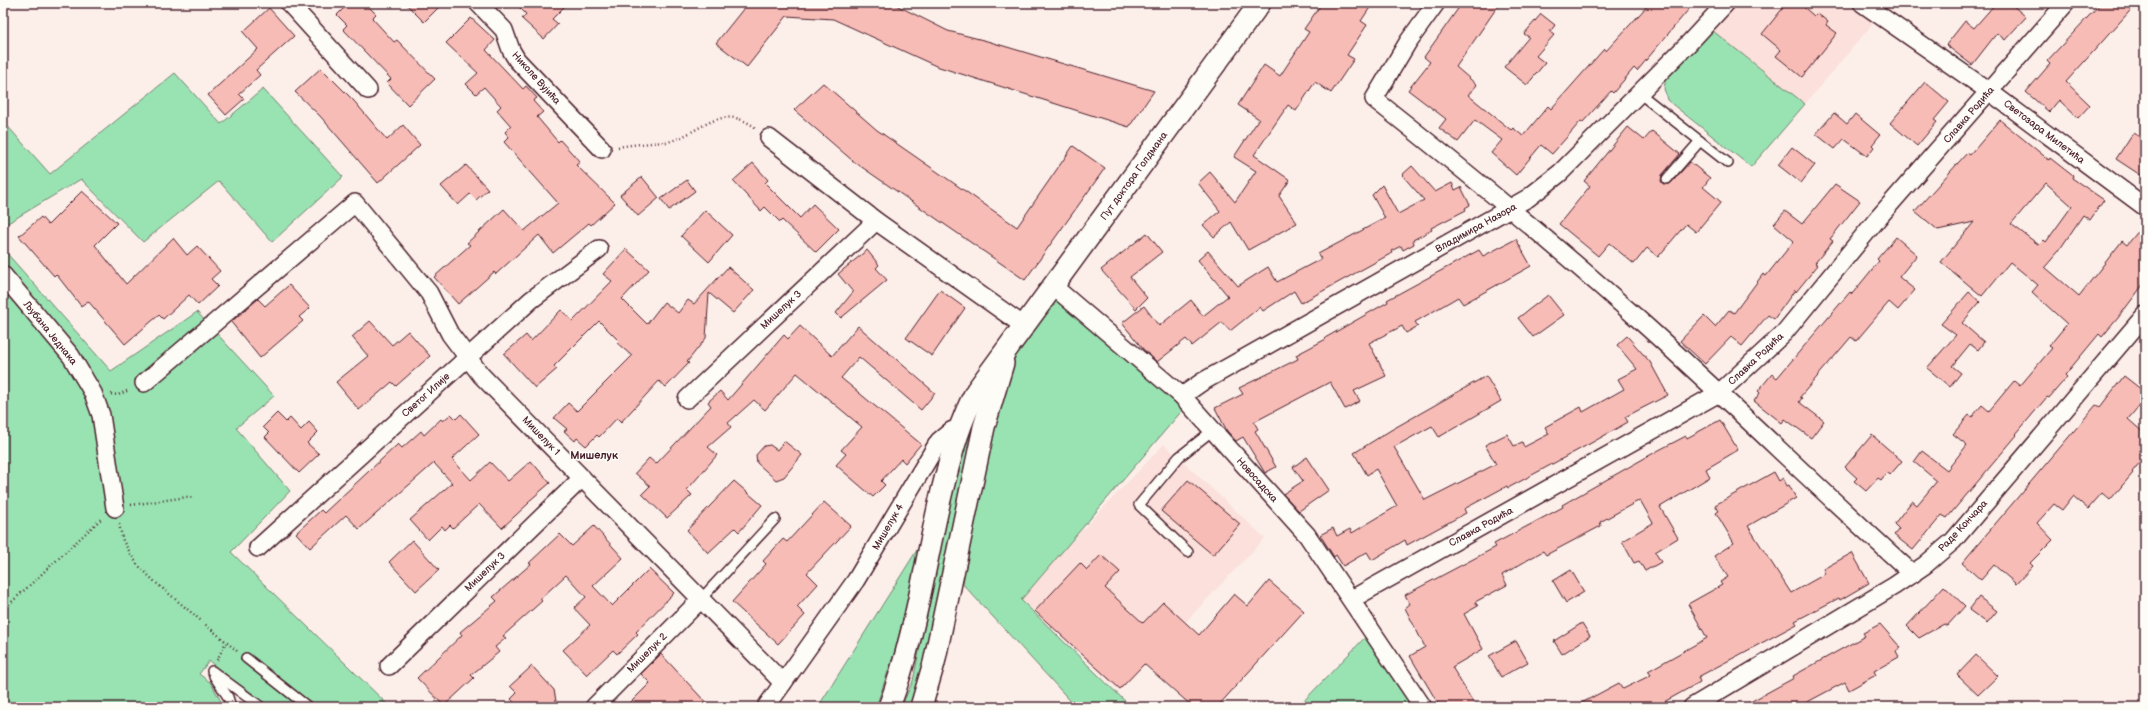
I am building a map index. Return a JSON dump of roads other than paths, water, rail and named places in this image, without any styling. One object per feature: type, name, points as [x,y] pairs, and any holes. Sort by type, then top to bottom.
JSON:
[{"type":"street","points":[[289,3],[368,90]]},
{"type":"street","name":"Николе Вујића","points":[[478,3],[504,30],[511,50],[517,60],[602,149]]},
{"type":"street","name":"Пут доктора Голдмана","points":[[1008,349],[1260,3]]},
{"type":"street","points":[[1436,3],[1408,42],[1374,99],[1512,208],[1645,325],[1719,393],[1820,490],[1913,574]]},
{"type":"street","name":"Владимира Назора","points":[[1182,396],[1202,382],[1254,352],[1512,208],[1560,172],[1726,3]]},
{"type":"street","name":"Светозара Милетића","points":[[1862,3],[1990,92],[2145,207]]},
{"type":"street","name":"Славка Родића","points":[[1352,599],[1719,393],[1784,333],[1880,217],[2066,3]]},
{"type":"street","points":[[769,138],[876,221],[1024,326]]},
{"type":"street","name":"Мишелук 1","points":[[144,383],[355,203],[429,293],[450,334],[466,358],[783,683]]},
{"type":"street","name":"Мишелук 3","points":[[687,399],[876,221]]},
{"type":"street","name":"Светог Илије","points":[[258,548],[531,300],[599,249]]},
{"type":"street","name":"Љубана Једнака","points":[[3,275],[71,356],[93,393],[101,415],[115,508]]},
{"type":"street","name":"Новосадска","points":[[1053,286],[1182,396],[1308,535],[1423,707]]},
{"type":"street","name":"Раде Кончара","points":[[1692,707],[1913,574],[1953,541],[2145,314]]},
{"type":"street","points":[[889,707],[906,652],[931,535],[952,450],[960,427],[977,390],[1008,349]]},
{"type":"street","points":[[921,707],[934,663],[984,427],[1008,349]]},
{"type":"street","name":"Мишелук 4","points":[[766,707],[864,568],[939,441],[951,431],[960,427]]},
{"type":"street","name":"Мишелук 3","points":[[389,666],[582,478]]},
{"type":"street","name":"Мишелук 2","points":[[594,707],[701,599]]},
{"type":"lane","points":[[1639,93],[1728,163]]},
{"type":"lane","points":[[1666,179],[1700,141]]},
{"type":"lane","points":[[1188,552],[1139,505],[1179,457],[1213,430]]},
{"type":"lane","points":[[701,599],[775,519]]},
{"type":"lane","points":[[246,658],[308,707]]},
{"type":"lane","points":[[231,707],[228,697],[212,671],[261,707]]},
{"type":"district","name":"Мишелук","points":[[594,455]]}]
